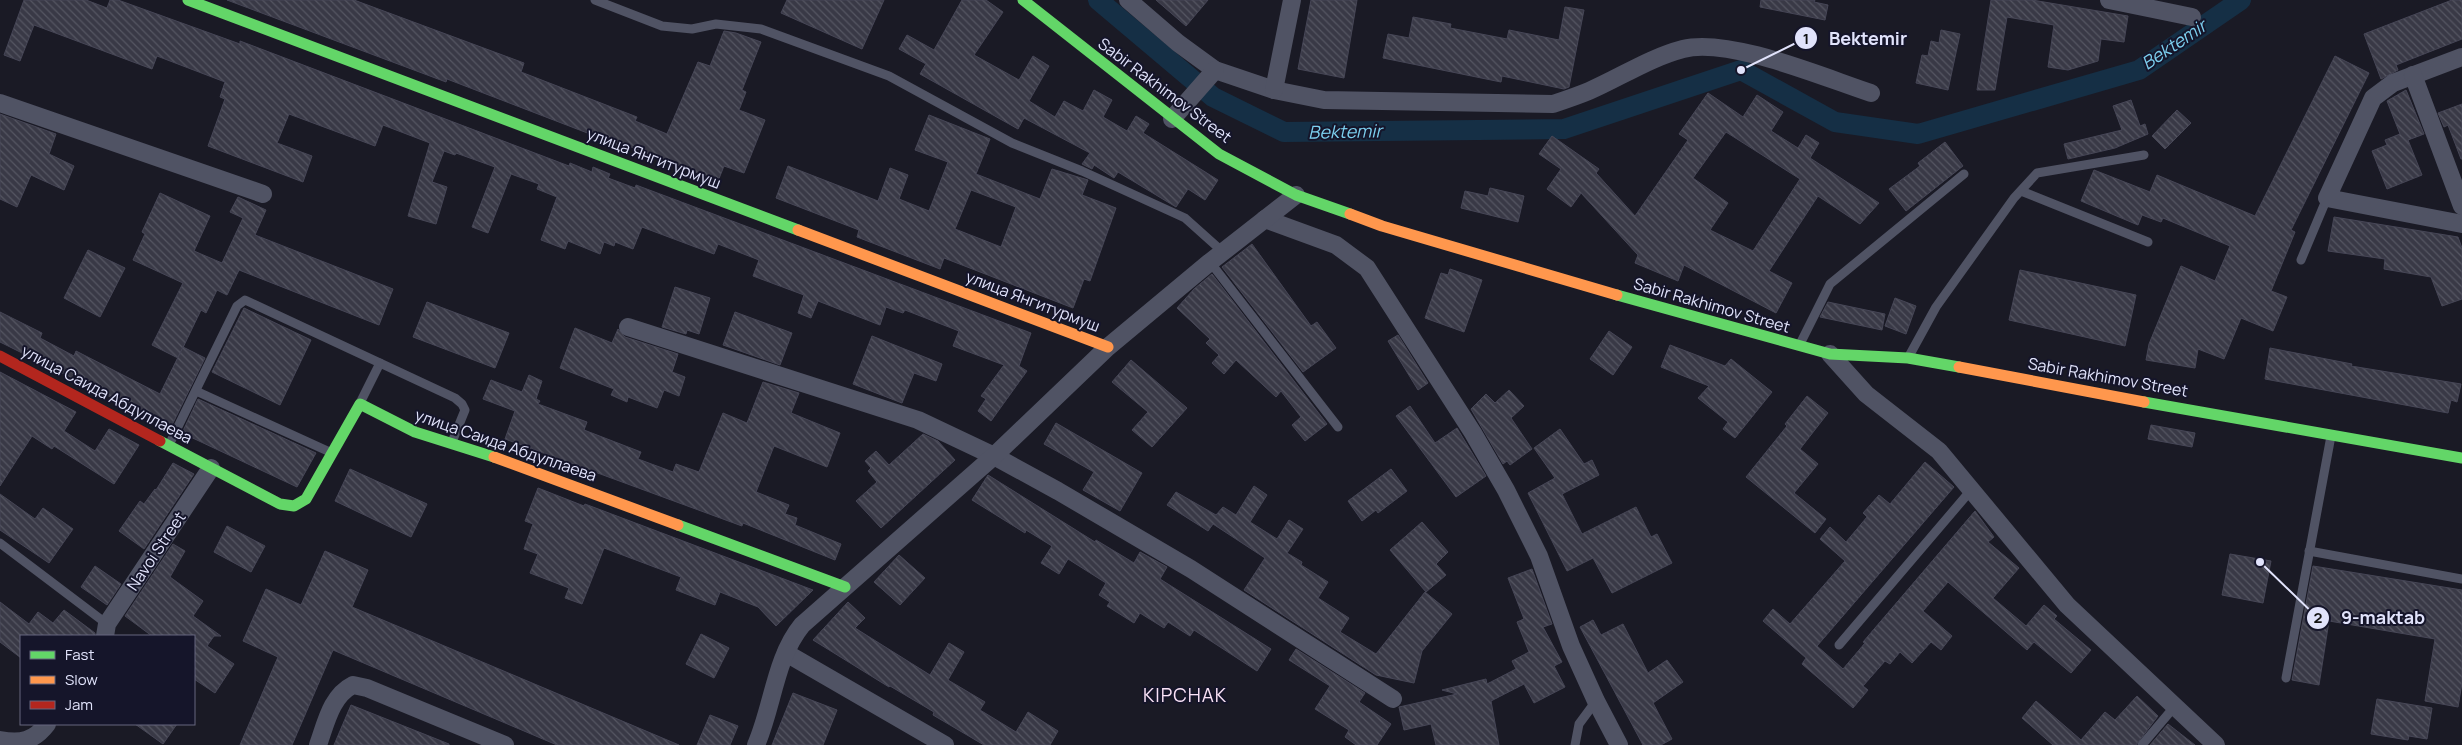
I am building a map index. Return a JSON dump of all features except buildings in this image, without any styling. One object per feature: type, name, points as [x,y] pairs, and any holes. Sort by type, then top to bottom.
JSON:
[{"type":"street","name":"улица Янгитурмуш","points":[[188,0],[1108,347]]},
{"type":"street","name":"Sabir Rakhimov Street","points":[[1023,0],[1172,119],[1220,154],[1296,195],[1382,226],[1799,347],[1830,354],[1908,358],[2331,436],[2462,458]]},
{"type":"street","points":[[1128,0],[1178,43],[1210,75],[1324,100],[1553,104],[1588,91],[1647,61],[1685,48],[1719,46],[1751,54],[1871,93]]},
{"type":"street","points":[[1274,90],[1292,0]]},
{"type":"street","points":[[2110,0],[2192,16]]},
{"type":"street","points":[[2462,57],[2393,83],[2373,98],[2327,198],[2462,224]]},
{"type":"street","points":[[1172,119],[1210,75]]},
{"type":"street","points":[[2413,75],[2462,206]]},
{"type":"street","points":[[0,103],[263,194]]},
{"type":"street","points":[[756,745],[786,652],[793,636],[802,625],[994,456],[1108,347],[1296,195]]},
{"type":"street","points":[[1265,219],[1336,246],[1367,268],[1473,434],[1506,490],[1539,556],[1572,646],[1596,701],[1619,745]]},
{"type":"street","points":[[628,327],[918,420],[994,456],[1191,569],[1393,699]]},
{"type":"street","points":[[1830,354],[1866,394],[1939,450],[2067,605],[2216,745]]},
{"type":"street","name":"улица Саида Абдуллаева","points":[[0,356],[211,468],[291,508],[299,506],[306,499],[360,404],[414,432],[511,462],[845,587]]},
{"type":"street","name":"Navoi Street","points":[[106,630],[211,468]]},
{"type":"street","points":[[786,652],[945,745]]},
{"type":"street","points":[[318,745],[336,700],[343,690],[353,684],[367,688],[505,745]]},
{"type":"street","points":[[0,740],[20,742],[33,739],[46,725]]},
{"type":"lane","points":[[594,0],[662,26],[692,29],[716,24],[762,29],[889,76],[1012,143],[1082,171],[1185,218],[1217,257],[1338,428]]},
{"type":"lane","points":[[1908,358],[1936,307],[2021,191],[2037,173],[2144,155]]},
{"type":"lane","points":[[1799,347],[1830,284],[1964,174]]},
{"type":"lane","points":[[2021,191],[2148,242]]},
{"type":"lane","points":[[2302,260],[2327,198]]},
{"type":"lane","points":[[169,445],[237,306],[245,300],[455,398],[462,404],[465,410],[464,417],[451,443]]},
{"type":"lane","points":[[360,404],[380,363]]},
{"type":"lane","points":[[196,391],[332,453]]},
{"type":"lane","points":[[2286,678],[2331,436]]},
{"type":"lane","points":[[1839,645],[1972,489]]},
{"type":"lane","points":[[0,543],[106,630]]},
{"type":"lane","points":[[2309,551],[2462,579]]},
{"type":"lane","points":[[1575,745],[1579,724],[1596,701]]},
{"type":"lane","points":[[2142,745],[2175,706]]},
{"type":"waterway","name":"Bektemir","points":[[1098,0],[1213,97],[1284,132],[1564,129],[1741,70],[1835,122],[1918,134],[2139,70],[2241,0]]},
{"type":"traffic: fast","points":[[188,0],[798,230]]},
{"type":"traffic: fast","points":[[1023,0],[1219,154],[1296,195],[1350,214]]},
{"type":"traffic: fast","points":[[1617,295],[1830,354],[1908,358],[1959,367]]},
{"type":"traffic: fast","points":[[2144,402],[2462,458]]},
{"type":"traffic: fast","points":[[160,441],[280,504],[294,506],[306,499],[360,404],[415,432],[494,457]]},
{"type":"traffic: fast","points":[[678,525],[845,587]]},
{"type":"traffic: slow","points":[[1350,214],[1382,226],[1617,295]]},
{"type":"traffic: slow","points":[[798,230],[1108,347]]},
{"type":"traffic: slow","points":[[1959,367],[2144,402]]},
{"type":"traffic: slow","points":[[494,457],[678,525]]},
{"type":"traffic: jam","points":[[0,356],[160,441]]},
{"type":"place","name":"Bektemir","points":[[1741,70]]},
{"type":"place","name":"9-maktab","points":[[2260,562]]},
{"type":"district","name":"KIPCHAK","points":[[1185,695]]}]
